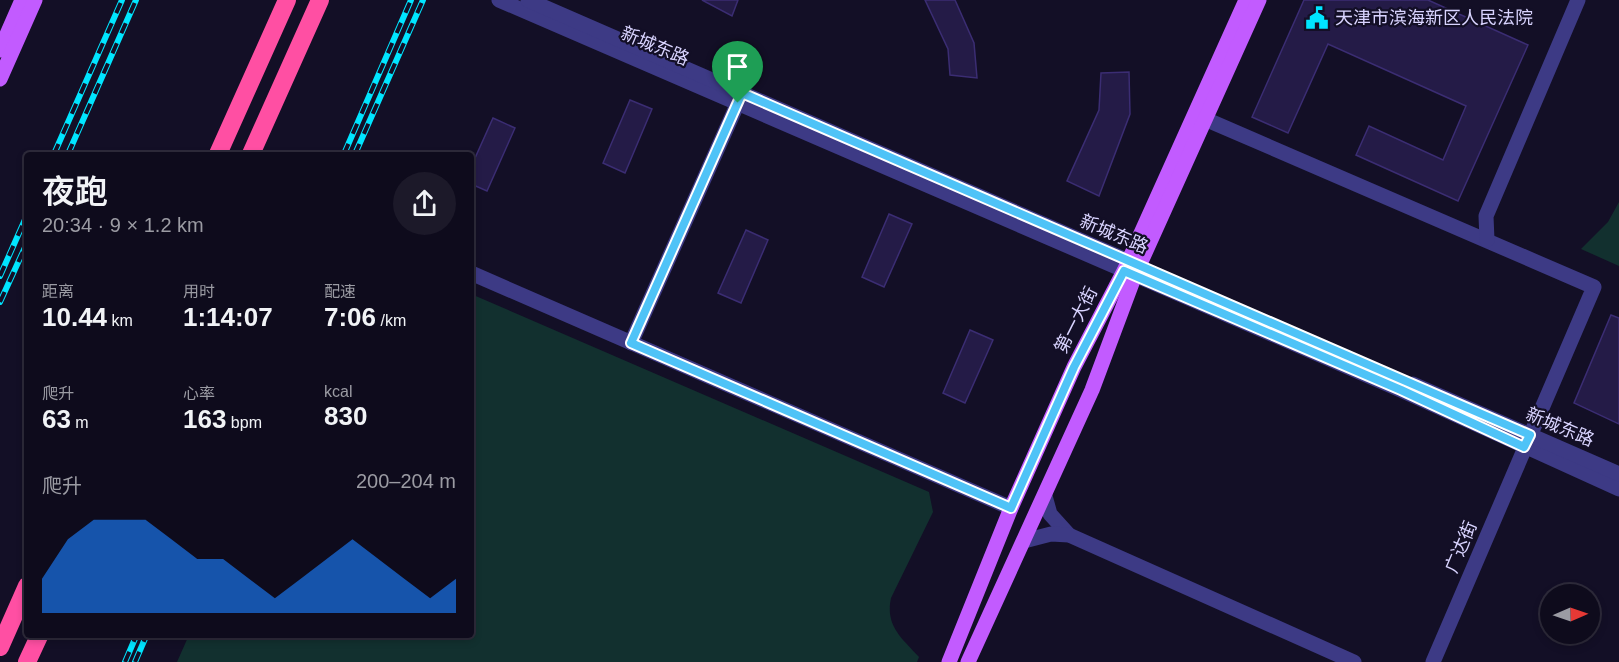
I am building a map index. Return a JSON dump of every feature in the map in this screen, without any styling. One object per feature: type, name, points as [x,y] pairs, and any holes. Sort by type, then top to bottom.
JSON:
[{"type":"highway","points":[[219,152],[287,0]]},
{"type":"highway","points":[[252,152],[320,0]]},
{"type":"highway","points":[[0,647],[24,593]]},
{"type":"highway","points":[[27,662],[37,638]]},
{"type":"main road","points":[[0,50],[22,0]]},
{"type":"main road","points":[[0,79],[35,0]]},
{"type":"main road","name":"第一大街","points":[[968,662],[1095,382],[1132,268],[1246,0]]},
{"type":"main road","name":"第一大街","points":[[949,662],[1011,508],[1074,367],[1132,268],[1205,119],[1258,0]]},
{"type":"street","name":"新城东路","points":[[499,0],[740,98],[1132,268],[1401,390],[1527,441],[1619,474]]},
{"type":"street","name":"新城东路","points":[[528,0],[740,98]]},
{"type":"street","points":[[1205,119],[1487,240],[1486,216],[1578,0]]},
{"type":"street","points":[[631,343],[740,98]]},
{"type":"street","name":"广达街","points":[[1432,662],[1594,287],[1487,240]]},
{"type":"street","points":[[474,274],[1011,508]]},
{"type":"street","name":"新城东路","points":[[1527,441],[1619,489]]},
{"type":"street","points":[[1045,496],[1050,514],[1070,535]]},
{"type":"street","points":[[1024,541],[1051,534],[1070,535],[1354,662]]},
{"type":"green space","points":[[1619,202],[1619,266],[1581,249],[1608,222]]},
{"type":"green space","points":[[474,295],[929,492],[933,512],[891,598],[890,608],[890,616],[896,631],[919,657],[917,662],[177,662],[188,638],[474,638]]},
{"type":"building","points":[[702,0],[738,0],[732,16]]},
{"type":"building","points":[[925,0],[955,0],[974,43],[977,78],[950,75],[948,49]]},
{"type":"building","points":[[1304,0],[1428,0],[1528,45],[1458,201],[1356,155],[1369,126],[1443,160],[1466,106],[1328,44],[1288,133],[1252,117]]},
{"type":"building","points":[[1129,72],[1130,114],[1099,196],[1067,181],[1099,110],[1101,73]]},
{"type":"building","points":[[630,100],[652,109],[625,173],[603,163]]},
{"type":"building","points":[[493,118],[515,128],[487,191],[474,185],[474,160]]},
{"type":"building","points":[[889,214],[912,224],[884,287],[862,277]]},
{"type":"building","points":[[746,230],[768,240],[741,303],[718,293]]},
{"type":"building","points":[[1611,315],[1619,318],[1619,424],[1574,403]]},
{"type":"building","points":[[970,330],[993,340],[965,403],[943,393]]},
{"type":"railway","points":[[55,152],[122,0]]},
{"type":"railway","points":[[69,152],[136,0]]},
{"type":"railway","points":[[345,152],[411,0]]},
{"type":"railway","points":[[356,152],[423,0]]},
{"type":"railway","points":[[0,276],[24,222]]},
{"type":"railway","points":[[0,302],[24,250]]},
{"type":"railway","points":[[125,662],[135,638]]},
{"type":"railway","points":[[135,662],[145,638]]},
{"type":"place","name":"天津市滨海新区人民法院","points":[[1317,18]]},
{"type":"route","points":[[742,93],[1530,435],[1524,447],[1401,390],[1124,271],[1074,367],[1011,508],[631,343],[738,103],[742,93]]}]
